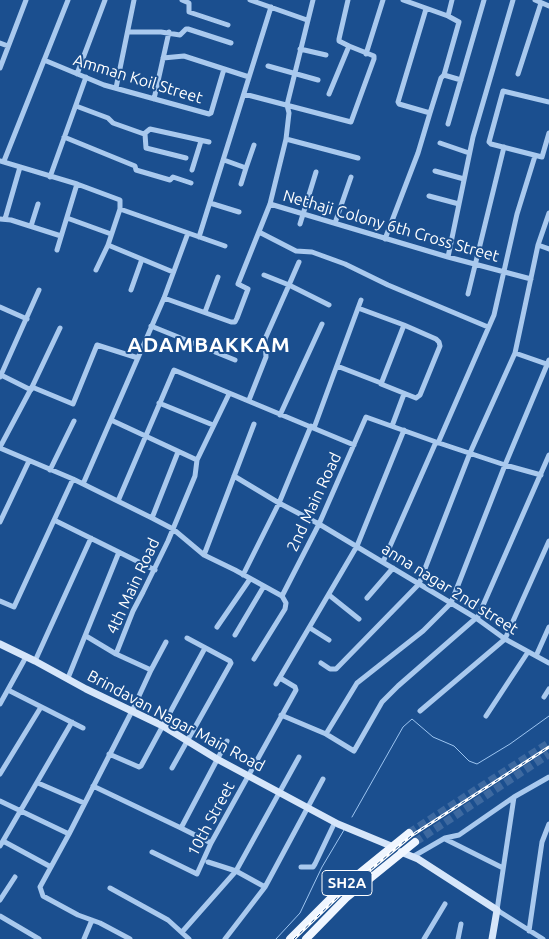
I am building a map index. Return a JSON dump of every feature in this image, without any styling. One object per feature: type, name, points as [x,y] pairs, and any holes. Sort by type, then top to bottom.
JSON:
[{"type":"main road","name":"SH2A","points":[[290,939],[340,889],[408,833]]},
{"type":"main road","name":"SH2A","points":[[306,939],[346,898],[415,842]]},
{"type":"main road","points":[[340,889],[346,898]]},
{"type":"street","points":[[0,68],[26,0]]},
{"type":"street","points":[[68,0],[2,161],[78,184],[120,200],[120,209],[108,245],[96,270]]},
{"type":"street","points":[[77,74],[105,0]]},
{"type":"street","points":[[116,88],[134,0]]},
{"type":"street","points":[[182,0],[189,3],[189,12],[228,25]]},
{"type":"street","points":[[250,0],[307,20]]},
{"type":"street","points":[[164,298],[235,322],[248,289],[238,284],[270,204],[286,139],[289,113],[287,105],[293,74],[313,0]]},
{"type":"street","points":[[244,94],[350,122],[374,64],[374,56],[349,46],[339,39],[348,0]]},
{"type":"street","points":[[366,54],[383,0]]},
{"type":"street","points":[[385,239],[418,153],[459,23],[457,20],[416,2],[404,0]]},
{"type":"street","points":[[448,16],[452,0]]},
{"type":"street","points":[[448,124],[484,0]]},
{"type":"street","points":[[448,257],[469,153],[513,0]]},
{"type":"street","points":[[518,74],[538,1],[549,6]]},
{"type":"street","points":[[199,237],[271,7]]},
{"type":"street","points":[[426,8],[398,103],[430,113]]},
{"type":"street","points":[[128,32],[169,32],[180,35],[186,29],[231,43]]},
{"type":"street","points":[[154,99],[169,32]]},
{"type":"street","points":[[0,43],[8,46]]},
{"type":"street","points":[[329,94],[349,46]]},
{"type":"street","points":[[300,49],[326,55]]},
{"type":"street","points":[[164,58],[184,56],[249,77]]},
{"type":"street","name":"Amman Koil Street","points":[[44,60],[116,88],[210,114],[224,69]]},
{"type":"street","points":[[268,66],[318,80]]},
{"type":"street","points":[[444,74],[461,80]]},
{"type":"street","points":[[50,177],[86,77]]},
{"type":"street","points":[[549,102],[503,91],[489,141],[490,144],[504,150],[542,157],[547,146],[549,133]]},
{"type":"street","points":[[76,106],[108,118],[112,123],[145,134]]},
{"type":"street","points":[[186,158],[145,147],[145,134],[150,129],[209,142]]},
{"type":"street","points":[[64,137],[136,166],[136,170],[170,180],[173,177],[191,184]]},
{"type":"street","points":[[286,139],[358,158]]},
{"type":"street","points":[[192,170],[202,141]]},
{"type":"street","points":[[440,143],[469,153]]},
{"type":"street","points":[[241,184],[254,145]]},
{"type":"street","points":[[468,294],[504,150]]},
{"type":"street","points":[[383,562],[494,315],[517,214],[535,156]]},
{"type":"street","points":[[224,160],[246,168]]},
{"type":"street","points":[[20,167],[2,219],[12,220],[61,236]]},
{"type":"street","points":[[435,171],[464,179]]},
{"type":"street","points":[[300,224],[316,172]]},
{"type":"street","points":[[335,223],[351,177]]},
{"type":"street","points":[[57,250],[78,184]]},
{"type":"street","points":[[429,196],[458,204]]},
{"type":"street","points":[[210,203],[239,212]]},
{"type":"street","points":[[31,226],[38,204]]},
{"type":"street","name":"Nethaji Colony 6th Cross Street","points":[[270,204],[475,265],[531,279]]},
{"type":"street","points":[[120,209],[225,246]]},
{"type":"street","points":[[321,663],[330,669],[336,669],[420,584],[470,453],[515,352],[538,245],[549,213]]},
{"type":"street","points":[[67,218],[111,234]]},
{"type":"street","points":[[259,232],[296,251],[312,252],[345,264],[388,285],[488,327]]},
{"type":"street","points":[[83,484],[164,298],[188,233]]},
{"type":"street","points":[[108,245],[174,272]]},
{"type":"street","points":[[538,245],[549,249]]},
{"type":"street","points":[[131,290],[142,259]]},
{"type":"street","points":[[249,400],[266,357],[265,339],[299,262]]},
{"type":"street","points":[[264,275],[330,305]]},
{"type":"street","points":[[205,312],[218,276]]},
{"type":"street","points":[[39,290],[1,376],[73,404],[97,345],[138,358]]},
{"type":"street","points":[[243,575],[279,503],[313,427],[362,300]]},
{"type":"street","points":[[0,307],[27,319]]},
{"type":"street","points":[[337,366],[416,398],[420,394],[440,346],[436,339],[358,308]]},
{"type":"street","points":[[280,415],[322,324]]},
{"type":"street","points":[[381,383],[404,325]]},
{"type":"street","points":[[151,326],[235,360]]},
{"type":"street","points":[[60,328],[32,388],[0,448],[29,462],[73,479],[152,518],[172,529],[204,555],[282,596],[286,603],[285,610],[254,659]]},
{"type":"street","points":[[326,734],[357,684],[423,631],[451,603],[505,465],[549,363],[515,352]]},
{"type":"street","points":[[118,501],[174,370],[354,445]]},
{"type":"street","name":"4th Main Road","points":[[116,654],[132,611],[155,570],[195,476],[197,460],[229,394]]},
{"type":"street","points":[[404,394],[392,426],[505,465],[540,475]]},
{"type":"street","points":[[159,403],[213,425]]},
{"type":"street","name":"2nd Main Road","points":[[282,596],[319,524],[366,417],[392,426]]},
{"type":"street","points":[[111,420],[197,460]]},
{"type":"street","points":[[50,470],[74,421]]},
{"type":"street","points":[[204,555],[254,424]]},
{"type":"street","points":[[276,684],[357,546],[404,430]]},
{"type":"street","points":[[152,518],[178,452]]},
{"type":"street","points":[[281,716],[326,734],[354,751],[382,702],[477,618],[549,454]]},
{"type":"street","points":[[0,522],[3,510],[29,462]]},
{"type":"street","name":"anna nagar 2nd street","points":[[234,476],[357,546],[477,618],[505,639],[549,663]]},
{"type":"street","points":[[0,601],[14,607],[73,479]]},
{"type":"street","points":[[54,520],[155,570]]},
{"type":"street","points":[[35,661],[91,538]]},
{"type":"street","points":[[420,711],[505,639],[548,544]]},
{"type":"street","points":[[68,678],[119,552]]},
{"type":"street","points":[[368,598],[393,568]]},
{"type":"street","points":[[217,627],[250,579]]},
{"type":"street","points":[[235,635],[264,586]]},
{"type":"street","points":[[329,595],[358,619]]},
{"type":"street","points":[[536,656],[549,627]]},
{"type":"street","points":[[310,628],[329,640]]},
{"type":"street","points":[[86,636],[116,654],[151,670]]},
{"type":"street","points":[[172,768],[231,664],[230,661],[188,638]]},
{"type":"street","points":[[130,939],[120,936],[43,896],[40,887],[69,834],[166,642]]},
{"type":"street","name":"Brindavan Nagar Main Road","points":[[0,644],[86,689],[163,726],[248,776],[336,823],[391,846]]},
{"type":"street","points":[[109,754],[140,767],[205,648]]},
{"type":"street","points":[[486,716],[528,652]]},
{"type":"street","points":[[0,704],[26,657]]},
{"type":"street","name":"10th Street","points":[[152,852],[197,874],[211,843],[296,690],[295,687],[280,678]]},
{"type":"street","points":[[544,697],[549,689]]},
{"type":"street","points":[[8,690],[83,728]]},
{"type":"street","points":[[0,774],[41,707]]},
{"type":"street","points":[[51,867],[2,844],[72,722]]},
{"type":"street","points":[[182,828],[226,741]]},
{"type":"street","points":[[182,932],[236,871],[299,757]]},
{"type":"street","points":[[414,856],[445,838],[459,835],[514,797],[549,777]]},
{"type":"street","points":[[225,939],[265,887],[323,779]]},
{"type":"street","points":[[38,783],[84,803]]},
{"type":"street","points":[[93,786],[211,843]]},
{"type":"street","points":[[492,939],[514,797]]},
{"type":"street","points":[[0,801],[69,834]]},
{"type":"street","points":[[301,867],[309,868],[316,864],[336,823]]},
{"type":"street","points":[[529,931],[542,842],[549,824]]},
{"type":"street","points":[[445,838],[503,868]]},
{"type":"street","points":[[401,852],[414,856],[529,931],[535,937],[543,939]]},
{"type":"street","points":[[208,862],[236,871],[265,887]]},
{"type":"street","points":[[0,899],[15,877]]},
{"type":"street","points":[[110,888],[168,920],[189,939]]},
{"type":"street","points":[[424,939],[445,904]]},
{"type":"street","points":[[0,916],[40,939]]},
{"type":"street","points":[[84,939],[92,920]]},
{"type":"street","points":[[458,939],[461,924]]},
{"type":"waterway","points":[[352,817],[403,727],[412,719],[433,737],[454,746],[469,761],[477,764],[510,744],[549,716]]},
{"type":"waterway","points":[[276,939],[300,913],[322,867],[344,830]]},
{"type":"tunnel","points":[[409,833],[549,743]]},
{"type":"tunnel","points":[[415,842],[549,754]]},
{"type":"railway","points":[[294,939],[340,895],[411,836],[549,747]]},
{"type":"district","name":"ADAMBAKKAM","points":[[209,345]]}]
